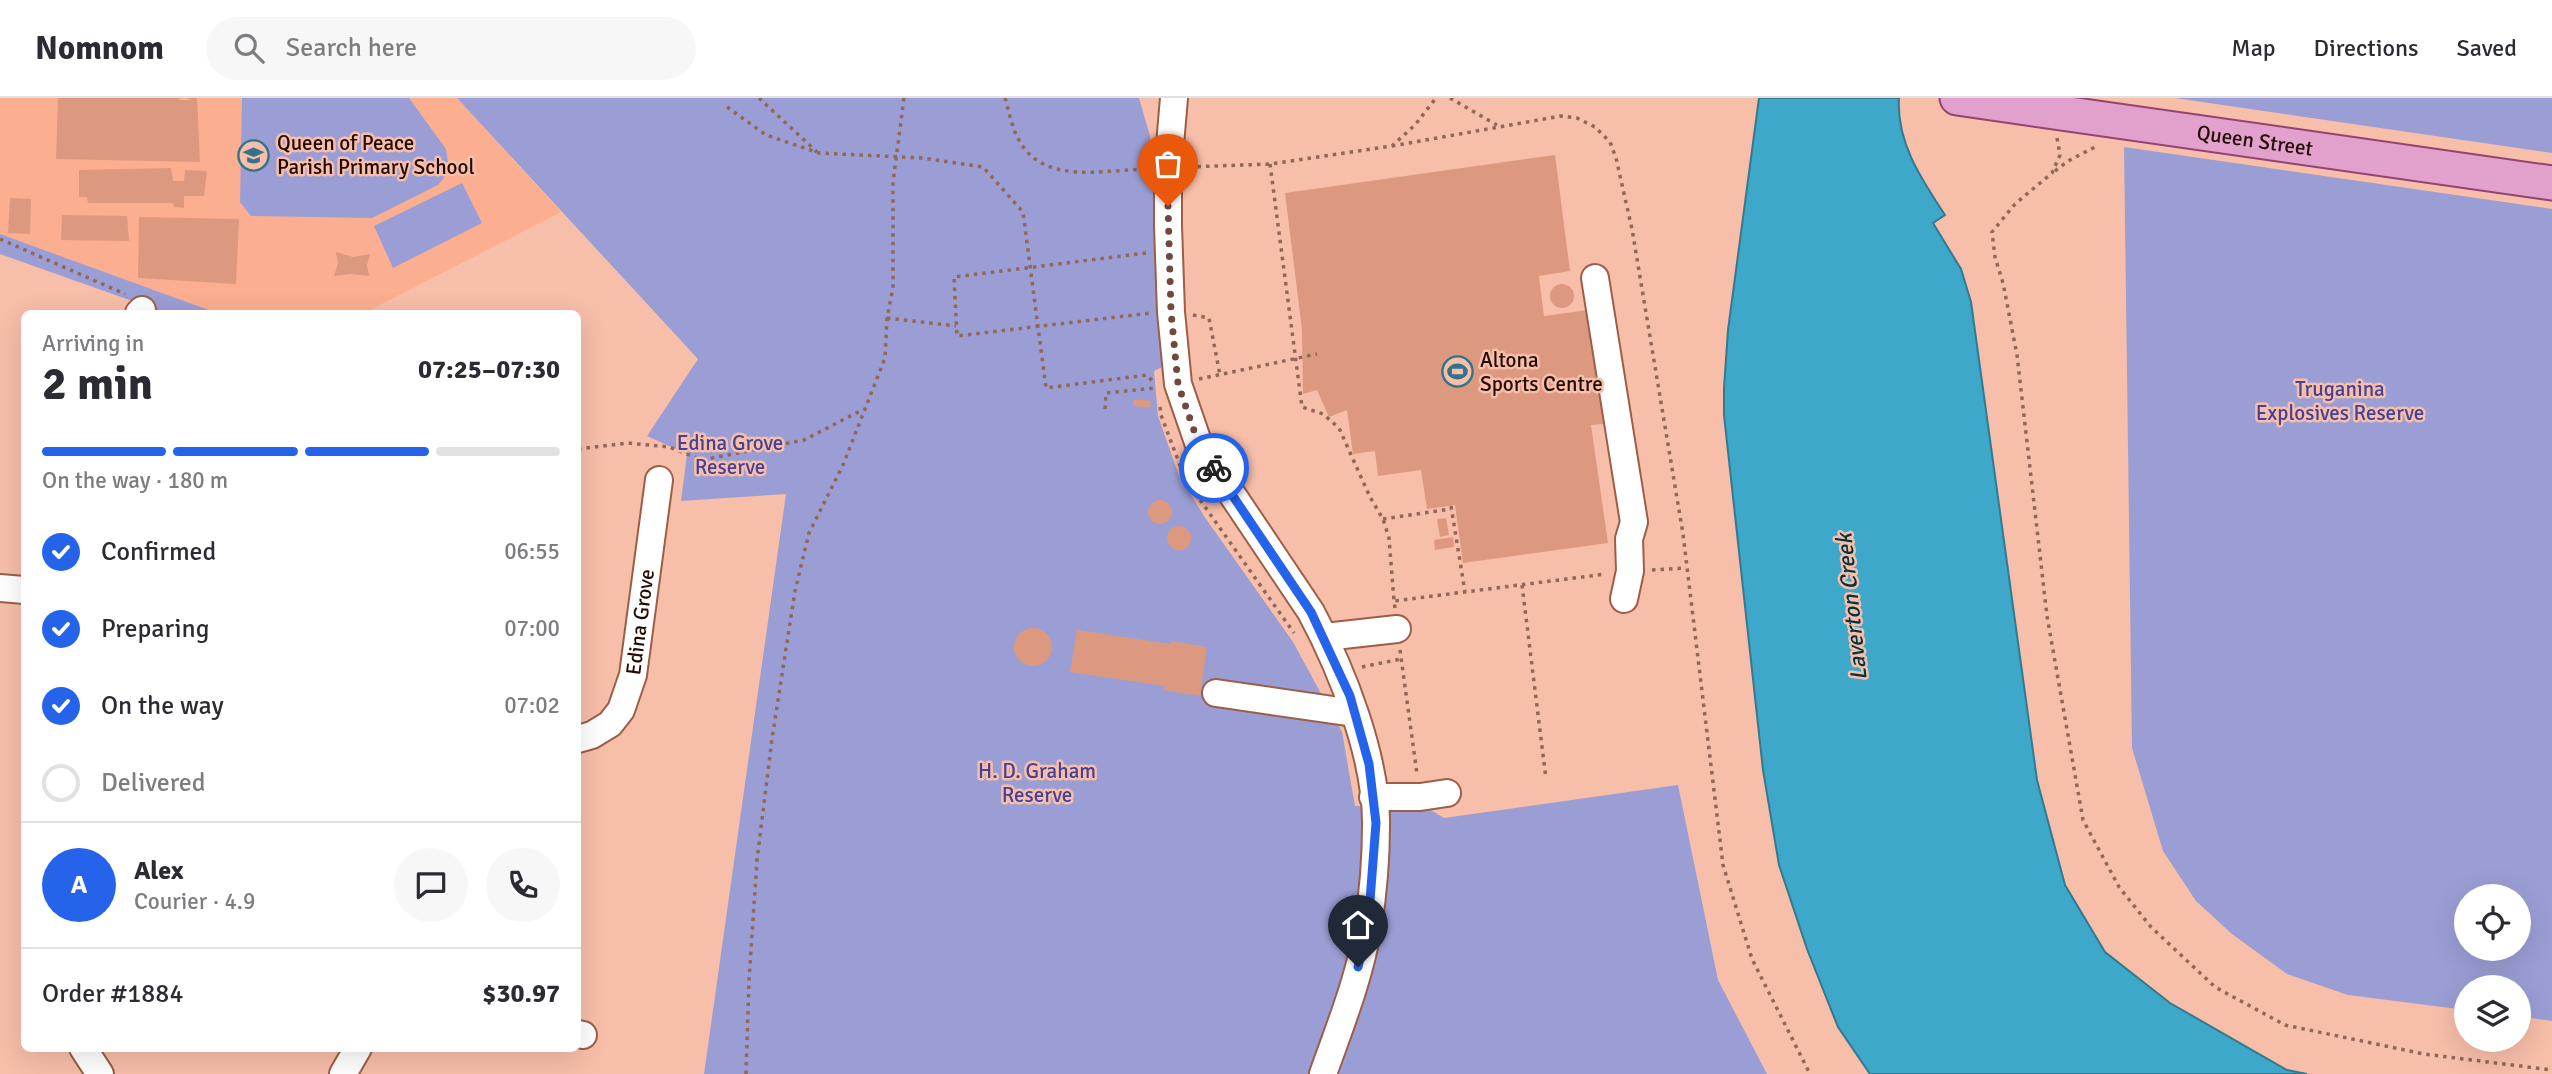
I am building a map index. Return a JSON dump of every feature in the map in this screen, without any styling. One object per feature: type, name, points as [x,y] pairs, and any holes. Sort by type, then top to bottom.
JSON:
[{"type":"main road","name":"Queen Street","points":[[1971,100],[2552,183]]},
{"type":"street","points":[[1159,98],[1168,168]]},
{"type":"street","points":[[1174,98],[1157,308],[1178,384],[1199,445],[1325,637],[1350,696],[1369,764],[1376,823],[1368,926],[1353,988],[1323,1074]]},
{"type":"street","points":[[1595,278],[1634,522],[1629,539],[1630,571],[1624,599]]},
{"type":"street","name":"Edina Grove","points":[[581,738],[610,724],[621,710],[633,675],[659,480]]},
{"type":"street","points":[[0,588],[21,590]]},
{"type":"street","points":[[1325,637],[1397,629]]},
{"type":"street","points":[[1216,693],[1354,713]]},
{"type":"street","points":[[1373,797],[1420,797],[1447,793]]},
{"type":"street","points":[[86,1052],[100,1074]]},
{"type":"street","points":[[343,1074],[356,1052]]},
{"type":"path","points":[[759,98],[819,153]]},
{"type":"path","points":[[746,1074],[757,860],[772,738],[795,591],[809,533],[843,465],[885,358],[892,288],[893,182],[904,98]]},
{"type":"path","points":[[1005,98],[1014,132],[1023,147],[1036,160],[1067,172],[1270,164],[1561,116],[1577,118],[1595,127],[1610,142],[1632,229],[1687,568],[1723,865],[1752,959],[1810,1074]]},
{"type":"path","points":[[1392,146],[1415,125],[1436,98]]},
{"type":"path","points":[[1450,98],[1499,127]]},
{"type":"path","points":[[727,107],[766,135],[819,153],[898,156],[983,167],[1024,212],[1046,388],[1147,375],[1157,387],[1317,354]]},
{"type":"path","points":[[2047,111],[2060,155],[2052,173],[2015,204],[1992,232],[1995,257],[2018,355],[2047,616],[2083,820],[2119,887],[2151,927],[2216,987],[2285,1025],[2424,1054],[2552,1070]]},
{"type":"path","points":[[1270,164],[1302,407],[1323,414],[1339,428],[1370,497],[1383,519],[1389,538],[1397,629],[1420,797]]},
{"type":"path","points":[[0,239],[139,307]]},
{"type":"path","points":[[1151,253],[954,277],[957,336],[1157,308],[1209,318],[1220,375]]},
{"type":"path","points":[[887,318],[956,326]]},
{"type":"path","points":[[581,449],[628,443],[668,447],[702,460],[804,440],[864,409]]},
{"type":"path","points":[[1383,519],[1451,508],[1465,592]]},
{"type":"path","points":[[1394,601],[1630,571],[1687,568]]},
{"type":"path","points":[[1522,585],[1546,779]]},
{"type":"shaded area","name":"Queen of Peace Parish Primary School","points":[[0,98],[457,98],[561,212],[370,310],[209,310],[0,234]]},
{"type":"green space","points":[[242,98],[409,98],[446,149],[446,175],[438,185],[372,218],[251,216],[240,202]]},
{"type":"green space","name":"H. D. Graham Reserve","points":[[457,98],[1139,98],[1150,136],[1164,366],[1154,371],[1158,416],[1179,476],[1293,642],[1342,732],[1355,806],[1426,807],[1444,818],[1678,785],[1718,980],[1767,1074],[704,1074],[786,494],[681,501],[687,454],[647,436],[698,359]]},
{"type":"green space","points":[[2175,98],[2552,98],[2552,153]]},
{"type":"green space","name":"Truganina Explosives Reserve","points":[[2124,147],[2552,209],[2552,1021],[2531,1018],[2531,975],[2454,975],[2454,1008],[2348,995],[2287,974],[2232,934],[2196,901],[2163,851],[2132,748]]},
{"type":"green space","points":[[462,183],[482,223],[393,268],[374,226]]},
{"type":"green space","points":[[0,234],[209,310],[158,310],[0,254]]},
{"type":"water","name":"Laverton Creek","points":[[1759,98],[1899,98],[1899,114],[1906,145],[1945,215],[1933,223],[1961,269],[1971,302],[2037,780],[2065,885],[2105,952],[2170,1003],[2287,1070],[2307,1074],[1870,1074],[1838,1027],[1807,949],[1779,865],[1763,770],[1724,415],[1728,330]]},
{"type":"building","points":[[58,98],[197,98],[200,162],[56,159]]},
{"type":"building","name":"Altona Sports Centre","points":[[1555,155],[1570,271],[1539,276],[1544,316],[1588,310],[1604,424],[1591,425],[1608,543],[1463,563],[1455,505],[1427,509],[1421,470],[1378,476],[1375,451],[1353,454],[1347,410],[1329,417],[1317,390],[1303,394],[1302,330],[1285,193]]},
{"type":"building","points":[[171,168],[173,181],[184,181],[185,170],[207,171],[204,196],[184,196],[184,208],[174,207],[173,203],[88,203],[87,197],[79,197],[79,170]]},
{"type":"building","points":[[10,198],[31,199],[30,234],[8,233]]},
{"type":"building","points":[[62,215],[127,216],[129,241],[61,240]]},
{"type":"building","points":[[139,217],[239,219],[236,284],[138,278]]},
{"type":"building","points":[[336,252],[353,257],[370,254],[367,265],[369,276],[334,276],[338,263]]},
{"type":"building","points":[[1562,284],[1571,287],[1574,296],[1571,305],[1562,308],[1553,305],[1550,296],[1553,287]]},
{"type":"building","points":[[1134,399],[1151,401],[1150,408],[1133,406]]},
{"type":"building","points":[[1160,500],[1168,504],[1172,512],[1168,520],[1160,524],[1152,520],[1148,512],[1152,504]]},
{"type":"building","points":[[1446,518],[1449,535],[1440,537],[1437,519]]},
{"type":"building","points":[[1179,526],[1187,530],[1191,538],[1187,546],[1179,550],[1171,546],[1167,538],[1171,530]]},
{"type":"building","points":[[1453,537],[1454,547],[1435,550],[1434,540]]},
{"type":"building","points":[[1033,628],[1046,634],[1052,647],[1046,660],[1033,666],[1020,660],[1014,647],[1020,634]]},
{"type":"building","points":[[1077,630],[1207,647],[1200,696],[1164,690],[1165,686],[1070,672]]},
{"type":"way so far","points":[[1168,206],[1171,312],[1178,384],[1199,445],[1214,468]]},
{"type":"place","name":"Queen of Peace Parish Primary School","points":[[254,155]]},
{"type":"place","name":"Altona Sports Centre","points":[[1457,372]]},
{"type":"route","points":[[1214,468],[1311,612],[1325,637],[1350,696],[1369,764],[1376,823],[1368,926],[1358,967]]},
{"type":"park label","name":"Edina Grove Reserve","points":[[730,455]]}]
